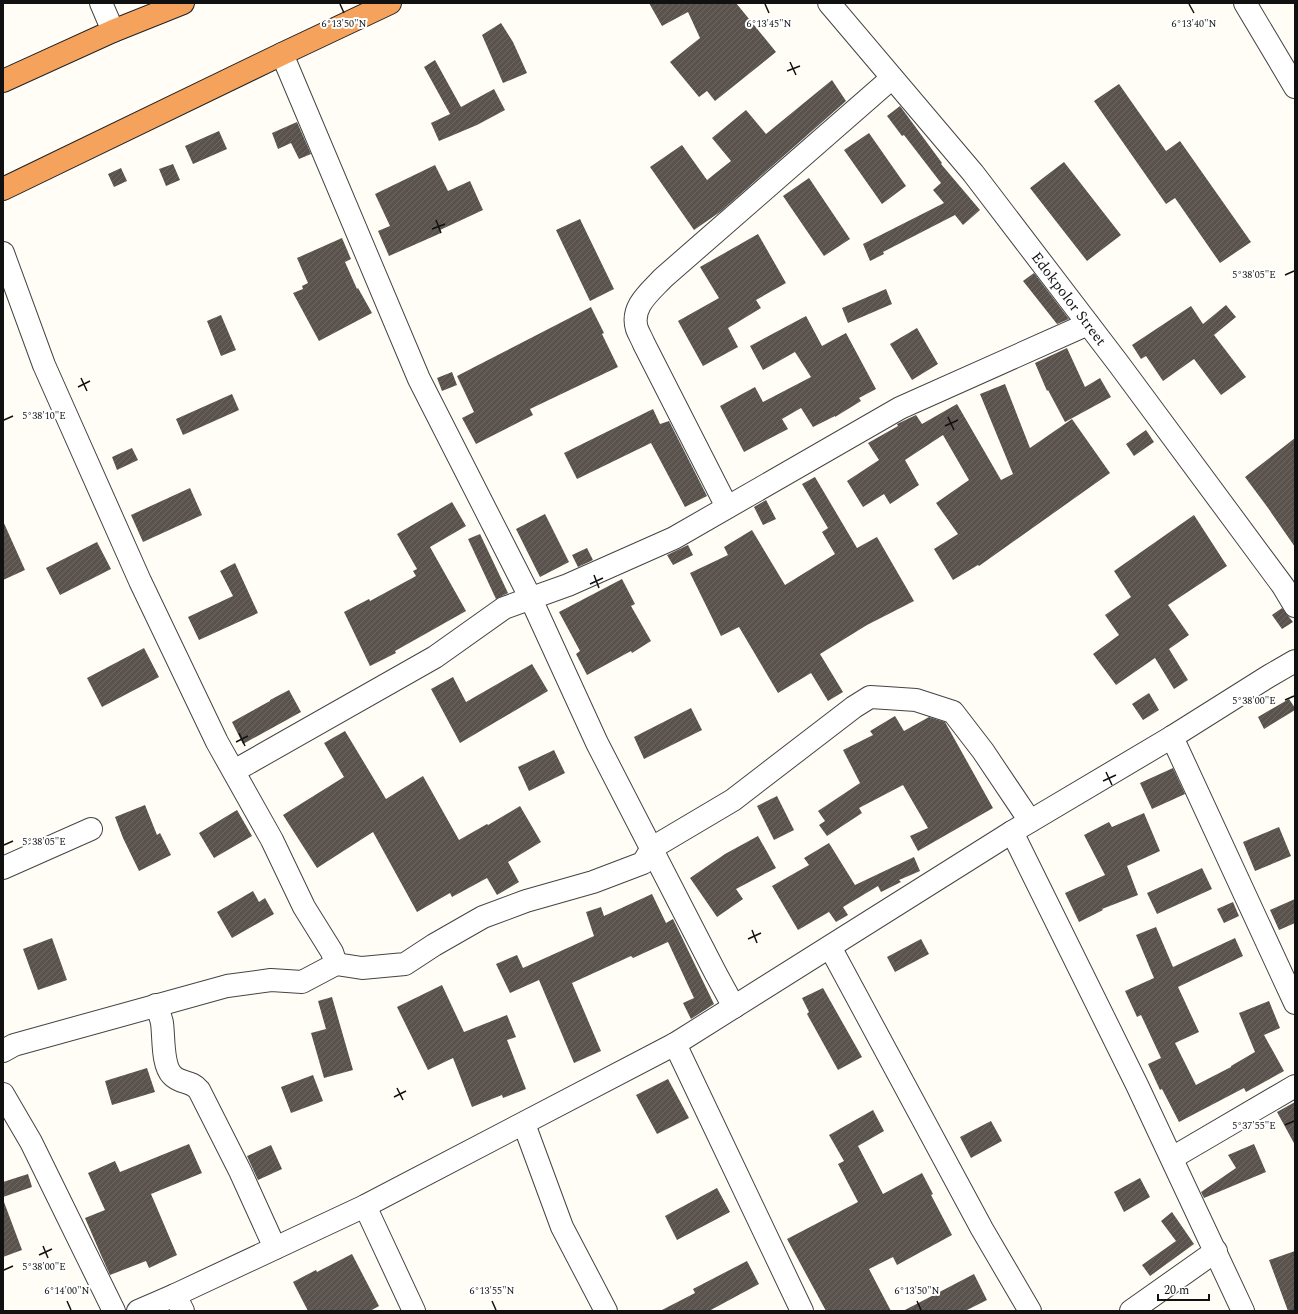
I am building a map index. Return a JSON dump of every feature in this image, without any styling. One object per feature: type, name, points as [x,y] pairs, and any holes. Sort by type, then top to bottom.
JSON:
[{"type":"highway","points":[[3,81],[113,31],[183,3]]},
{"type":"highway","points":[[3,189],[390,3]]},
{"type":"street","points":[[101,3],[113,31]]},
{"type":"street","name":"Edokpolor Street","points":[[829,3],[973,173],[1088,324],[1283,586],[1295,606]]},
{"type":"street","points":[[1245,3],[1295,87]]},
{"type":"street","points":[[282,54],[419,378],[531,599],[597,743],[734,1007]]},
{"type":"street","points":[[727,507],[641,338],[637,328],[636,317],[641,302],[669,273],[892,78]]},
{"type":"street","points":[[3,253],[44,365],[136,574],[217,742],[272,840],[304,907],[332,952],[336,964]]},
{"type":"street","points":[[234,771],[435,657],[504,608],[568,585],[674,538],[900,408],[1088,324]]},
{"type":"street","points":[[138,1311],[179,1303],[275,1248],[365,1206],[675,1044],[1012,832],[1172,737],[1295,661]]},
{"type":"street","points":[[3,1051],[14,1045],[226,986],[271,980],[302,982],[336,964],[362,968],[405,964],[483,916],[526,900],[593,882],[644,863],[652,848],[733,800],[854,707],[870,697],[916,700],[953,712],[983,751],[1030,822]]},
{"type":"street","points":[[1172,737],[1295,1003]]},
{"type":"street","points":[[3,868],[91,829]]},
{"type":"street","points":[[1012,832],[1172,1158],[1244,1311]]},
{"type":"street","points":[[830,947],[982,1230],[1030,1311]]},
{"type":"street","points":[[156,1005],[161,1022],[165,1058],[170,1072],[176,1078],[191,1083],[199,1090],[240,1171],[275,1248]]},
{"type":"street","points":[[675,1044],[802,1311]]},
{"type":"street","points":[[1172,1158],[1295,1086]]},
{"type":"street","points":[[3,1094],[31,1142],[114,1311]]},
{"type":"street","points":[[524,1124],[562,1227],[606,1311]]},
{"type":"street","points":[[365,1206],[414,1311]]},
{"type":"street","points":[[1131,1311],[1216,1251]]},
{"type":"building","points":[[649,3],[736,3],[776,52],[715,101],[707,91],[699,97],[670,62],[700,38],[688,12],[662,26]]},
{"type":"building","points":[[501,23],[513,42],[527,73],[503,83],[482,35]]},
{"type":"building","points":[[435,60],[461,107],[494,89],[505,110],[477,125],[439,141],[431,123],[450,114],[424,67]]},
{"type":"building","points":[[832,80],[846,101],[720,212],[694,230],[650,167],[682,145],[707,180],[731,161],[712,138],[746,110],[766,134]]},
{"type":"building","points":[[1119,84],[1166,151],[1180,141],[1251,242],[1220,263],[1175,198],[1166,204],[1094,101]]},
{"type":"building","points":[[900,106],[942,163],[941,164],[980,210],[963,225],[955,215],[883,252],[884,254],[870,261],[863,244],[944,203],[933,190],[941,183],[904,135],[902,136],[887,116]]},
{"type":"building","points":[[297,122],[311,154],[299,159],[291,143],[278,149],[272,133]]},
{"type":"building","points":[[219,131],[227,149],[193,164],[185,146]]},
{"type":"building","points":[[869,133],[906,186],[882,204],[844,150]]},
{"type":"building","points":[[1064,162],[1121,235],[1087,261],[1030,188]]},
{"type":"building","points":[[173,164],[180,180],[166,186],[159,169]]},
{"type":"building","points":[[435,165],[448,191],[470,181],[483,210],[440,230],[441,233],[389,256],[378,231],[390,226],[375,194]]},
{"type":"building","points":[[121,168],[127,181],[114,187],[108,174]]},
{"type":"building","points":[[809,178],[850,239],[824,256],[783,196]]},
{"type":"building","points":[[580,219],[614,289],[590,301],[556,230]]},
{"type":"building","points":[[758,234],[786,283],[756,300],[761,308],[728,328],[738,347],[703,366],[678,321],[719,298],[700,267]]},
{"type":"building","points":[[342,238],[351,259],[345,262],[357,289],[358,288],[372,313],[319,341],[293,293],[303,289],[302,286],[308,283],[297,258]]},
{"type":"building","points":[[1034,273],[1069,319],[1057,324],[1023,281]]},
{"type":"building","points":[[886,289],[892,304],[848,323],[842,308]]},
{"type":"building","points":[[1226,305],[1236,317],[1214,335],[1246,377],[1221,395],[1194,359],[1163,381],[1146,356],[1141,359],[1132,345],[1191,306],[1203,324]]},
{"type":"building","points":[[591,307],[618,367],[530,409],[533,415],[476,444],[462,418],[474,412],[457,376]]},
{"type":"building","points":[[221,315],[236,350],[221,356],[207,321]]},
{"type":"building","points":[[806,316],[822,346],[846,333],[876,389],[859,398],[861,401],[835,417],[813,427],[801,408],[782,419],[788,429],[744,452],[720,406],[755,387],[763,402],[811,377],[795,352],[763,370],[750,346]]},
{"type":"building","points":[[917,328],[938,364],[912,380],[890,344]]},
{"type":"building","points":[[1067,348],[1085,387],[1100,378],[1111,397],[1065,422],[1048,390],[1047,391],[1035,363]]},
{"type":"building","points":[[452,372],[457,385],[442,391],[437,378]]},
{"type":"building","points":[[1005,384],[1030,448],[1072,419],[1110,473],[979,566],[978,565],[953,580],[934,549],[958,534],[936,503],[969,480],[943,435],[905,460],[919,485],[890,504],[884,494],[863,507],[847,481],[879,460],[868,443],[898,426],[897,424],[916,415],[922,424],[957,404],[1001,480],[1013,474],[980,394]]},
{"type":"building","points":[[232,394],[239,410],[183,435],[176,419]]},
{"type":"building","points":[[653,409],[660,424],[669,421],[707,496],[685,507],[651,443],[577,479],[564,453]]},
{"type":"building","points":[[1146,430],[1154,442],[1134,456],[1126,444]]},
{"type":"building","points":[[1295,438],[1295,547],[1245,477]]},
{"type":"building","points":[[132,448],[138,460],[117,470],[112,457]]},
{"type":"building","points":[[815,477],[857,548],[877,537],[914,601],[867,625],[820,654],[843,692],[828,701],[811,673],[778,693],[739,627],[721,636],[690,573],[728,555],[724,547],[752,530],[785,585],[835,554],[822,532],[828,528],[802,484]]},
{"type":"building","points":[[190,488],[202,515],[143,542],[131,515]]},
{"type":"building","points":[[766,500],[776,519],[763,525],[754,507]]},
{"type":"building","points":[[452,502],[466,526],[430,547],[466,611],[395,651],[396,653],[370,666],[344,612],[369,599],[370,601],[416,576],[413,571],[417,569],[397,534]]},
{"type":"building","points":[[545,514],[569,562],[540,577],[516,529]]},
{"type":"building","points":[[1194,515],[1227,566],[1168,605],[1189,635],[1169,649],[1188,680],[1174,689],[1155,658],[1116,685],[1093,654],[1119,635],[1105,615],[1131,597],[1114,571]]},
{"type":"building","points":[[3,521],[25,570],[3,580]]},
{"type":"building","points":[[480,534],[508,593],[496,599],[468,539]]},
{"type":"building","points":[[97,542],[111,569],[60,595],[46,568]]},
{"type":"building","points":[[688,545],[693,555],[673,565],[667,555]]},
{"type":"building","points":[[587,548],[593,560],[578,567],[572,555]]},
{"type":"building","points":[[235,563],[258,613],[199,640],[188,617],[233,596],[220,571]]},
{"type":"building","points":[[622,579],[635,604],[631,606],[651,641],[632,653],[631,651],[587,675],[576,654],[580,651],[559,612]]},
{"type":"building","points":[[1282,608],[1293,622],[1282,629],[1272,615]]},
{"type":"building","points":[[144,648],[159,677],[102,707],[87,678]]},
{"type":"building","points":[[532,664],[548,691],[460,743],[431,689],[453,677],[466,702]]},
{"type":"building","points":[[289,690],[301,712],[243,744],[232,722]]},
{"type":"building","points":[[1149,693],[1159,710],[1143,720],[1132,704]]},
{"type":"building","points":[[1289,699],[1295,710],[1264,729],[1258,717]]},
{"type":"building","points":[[691,708],[702,730],[644,759],[634,737]]},
{"type":"building","points":[[895,716],[904,731],[929,717],[945,722],[993,808],[918,851],[910,836],[928,828],[903,785],[859,808],[862,813],[827,836],[819,825],[825,821],[818,811],[860,783],[843,750],[873,735],[870,731]]},
{"type":"building","points":[[345,731],[386,799],[423,776],[459,840],[520,806],[541,842],[508,862],[519,882],[497,895],[487,878],[452,897],[450,893],[417,912],[373,832],[317,868],[283,815],[344,777],[324,743]]},
{"type":"building","points":[[554,750],[565,773],[529,791],[518,767]]},
{"type":"building","points":[[1173,768],[1185,794],[1152,809],[1140,783]]},
{"type":"building","points":[[777,796],[794,830],[774,840],[757,806]]},
{"type":"building","points":[[145,805],[157,835],[160,833],[171,855],[139,871],[123,838],[115,817]]},
{"type":"building","points":[[237,810],[252,836],[214,858],[199,833]]},
{"type":"building","points":[[1144,813],[1160,851],[1127,866],[1138,895],[1102,909],[1103,910],[1079,922],[1065,893],[1105,875],[1084,835],[1109,822],[1112,827]]},
{"type":"building","points":[[1279,827],[1291,856],[1255,871],[1243,842]]},
{"type":"building","points":[[758,836],[776,868],[736,889],[743,899],[717,917],[690,878],[725,854]]},
{"type":"building","points":[[829,843],[855,885],[914,857],[920,871],[899,880],[901,882],[881,892],[878,886],[843,907],[848,915],[836,922],[829,912],[798,930],[772,886],[809,865],[804,858]]},
{"type":"building","points":[[1202,868],[1212,889],[1157,914],[1147,893]]},
{"type":"building","points":[[253,891],[259,902],[265,898],[274,914],[232,938],[217,912]]},
{"type":"building","points":[[652,894],[666,923],[673,919],[714,1004],[691,1019],[683,1003],[694,998],[668,942],[633,958],[631,956],[572,983],[601,1051],[574,1063],[539,980],[510,993],[496,964],[517,955],[523,968],[594,936],[586,912],[601,907],[604,916]]},
{"type":"building","points":[[1295,899],[1295,923],[1279,930],[1270,910]]},
{"type":"building","points":[[1233,902],[1239,916],[1224,923],[1217,909]]},
{"type":"building","points":[[1156,927],[1173,967],[1235,938],[1243,956],[1178,987],[1199,1032],[1175,1043],[1196,1085],[1231,1067],[1255,1052],[1239,1013],[1269,1001],[1280,1028],[1264,1035],[1284,1071],[1246,1092],[1244,1088],[1179,1122],[1162,1089],[1160,1090],[1148,1064],[1161,1058],[1141,1015],[1137,1017],[1125,991],[1154,978],[1136,935]]},
{"type":"building","points":[[52,938],[67,980],[38,990],[23,949]]},
{"type":"building","points":[[921,939],[929,954],[895,972],[887,957]]},
{"type":"building","points":[[442,985],[464,1032],[507,1015],[516,1037],[507,1040],[526,1089],[503,1098],[502,1095],[472,1107],[453,1058],[428,1070],[397,1007]]},
{"type":"building","points":[[823,988],[862,1057],[838,1070],[807,1014],[809,1012],[802,998]]},
{"type":"building","points":[[332,997],[353,1070],[324,1078],[311,1033],[326,1029],[318,1001]]},
{"type":"building","points":[[147,1068],[155,1092],[112,1105],[105,1081]]},
{"type":"building","points":[[313,1075],[323,1101],[291,1113],[281,1087]]},
{"type":"building","points":[[668,1079],[689,1118],[657,1134],[636,1095]]},
{"type":"building","points":[[1295,1102],[1295,1145],[1277,1112]]},
{"type":"building","points":[[873,1110],[884,1131],[858,1146],[883,1194],[922,1173],[933,1194],[931,1195],[952,1235],[897,1265],[893,1257],[869,1269],[891,1311],[826,1311],[787,1239],[858,1202],[838,1164],[844,1161],[829,1135]]},
{"type":"building","points":[[991,1121],[1002,1141],[971,1158],[960,1137]]},
{"type":"building","points":[[189,1144],[202,1173],[151,1194],[177,1255],[149,1268],[146,1261],[110,1275],[85,1218],[105,1210],[88,1173],[115,1161],[120,1172]]},
{"type":"building","points":[[1254,1144],[1266,1172],[1204,1198],[1201,1192],[1236,1168],[1228,1155]]},
{"type":"building","points":[[271,1145],[282,1169],[258,1180],[247,1156]]},
{"type":"building","points":[[28,1174],[32,1187],[3,1197],[3,1182]]},
{"type":"building","points":[[1140,1178],[1150,1197],[1124,1212],[1114,1192]]},
{"type":"building","points":[[717,1188],[730,1212],[677,1240],[665,1216]]},
{"type":"building","points":[[3,1202],[22,1250],[3,1257]]},
{"type":"building","points":[[1172,1212],[1194,1244],[1150,1276],[1142,1265],[1176,1241],[1161,1221]]},
{"type":"building","points":[[1295,1251],[1295,1311],[1288,1311],[1269,1260]]},
{"type":"building","points":[[352,1254],[379,1306],[370,1311],[308,1311],[293,1282],[316,1270],[317,1272]]},
{"type":"building","points":[[747,1261],[759,1284],[709,1311],[660,1311],[695,1293],[693,1289]]},
{"type":"building","points":[[974,1274],[987,1300],[965,1311],[903,1311]]}]
